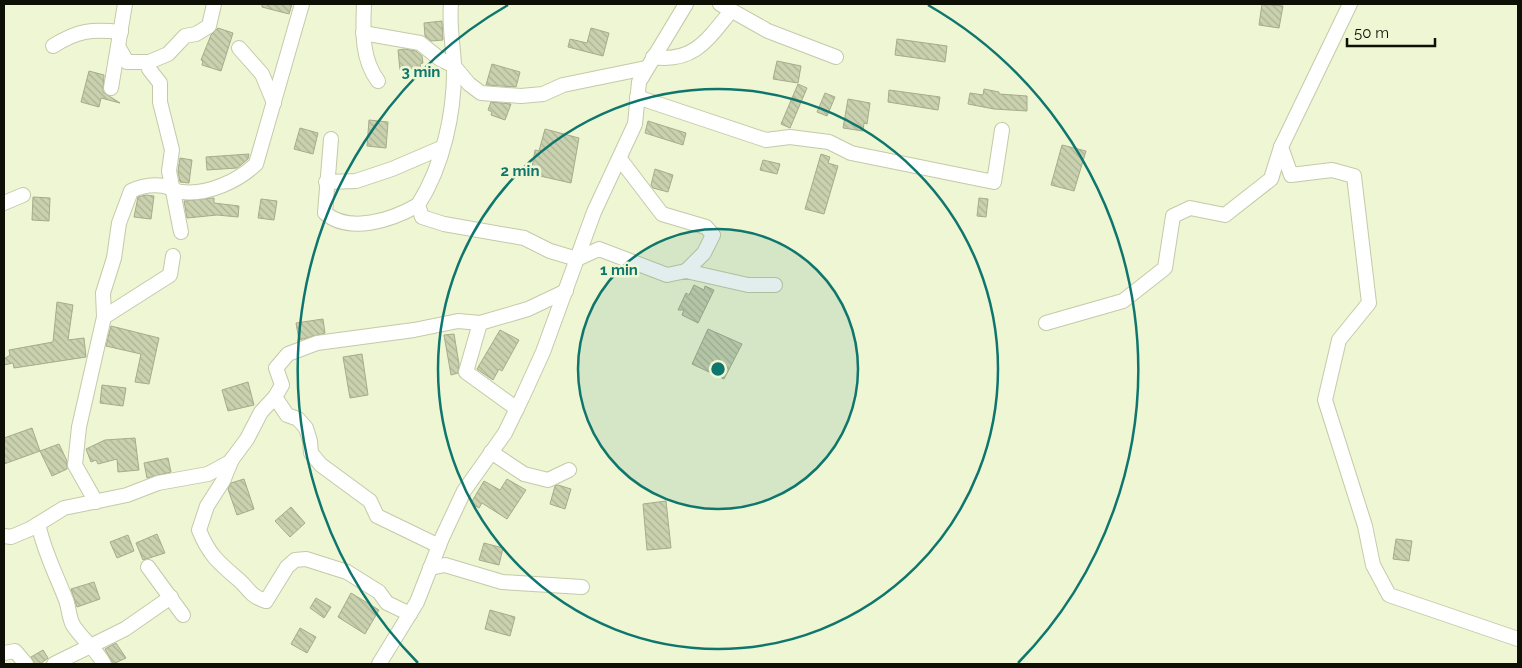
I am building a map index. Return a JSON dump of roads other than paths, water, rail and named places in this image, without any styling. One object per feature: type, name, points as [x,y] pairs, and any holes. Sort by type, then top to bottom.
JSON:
[{"type":"street","points":[[111,88],[125,4]]},
{"type":"street","points":[[119,48],[128,62],[149,62],[168,54],[186,36],[196,34],[209,26],[214,4]]},
{"type":"street","points":[[96,502],[75,465],[78,427],[104,317],[103,293],[114,258],[118,223],[130,191],[142,186],[164,186],[181,192],[198,192],[242,176],[256,164],[302,4]]},
{"type":"street","points":[[364,4],[364,52],[371,72],[378,81]]},
{"type":"street","points":[[331,139],[324,212],[334,221],[353,224],[398,217],[418,205],[430,186],[449,123],[454,66],[451,4]]},
{"type":"street","points":[[379,664],[417,602],[439,546],[464,491],[505,432],[517,409],[543,352],[594,212],[635,124],[639,82],[686,4]]},
{"type":"street","points":[[1046,323],[1123,301],[1165,268],[1173,216],[1190,208],[1224,215],[1271,179],[1281,147],[1350,4]]},
{"type":"street","points":[[363,33],[420,43],[440,59],[454,66],[481,94],[491,92],[521,96],[543,94],[563,85],[650,63],[671,60],[689,54],[704,43],[726,7],[768,30],[836,57]]},
{"type":"street","points":[[53,46],[70,35],[95,29],[121,32]]},
{"type":"street","points":[[239,48],[262,74],[274,103]]},
{"type":"street","points":[[149,62],[149,69],[160,82],[160,102],[172,150],[169,171],[181,232]]},
{"type":"street","points":[[637,97],[766,140],[790,137],[829,142],[851,153],[994,182],[1002,130]]},
{"type":"street","points":[[1281,147],[1291,174],[1332,170],[1354,176],[1369,303],[1339,340],[1325,400],[1365,526],[1373,566],[1389,595],[1518,639]]},
{"type":"street","points":[[326,182],[356,181],[392,169],[441,148]]},
{"type":"street","points":[[620,159],[662,214],[706,227],[713,235],[704,253],[686,271]]},
{"type":"street","points":[[4,203],[24,195]]},
{"type":"street","points":[[418,205],[422,217],[444,224],[524,238],[550,251],[577,259],[599,249],[667,275],[686,271],[748,285],[775,285]]},
{"type":"street","points":[[104,317],[170,275],[173,256]]},
{"type":"street","points":[[410,614],[387,603],[380,592],[347,572],[306,559],[295,560],[287,567],[266,601],[254,597],[240,581],[218,564],[206,546],[199,530],[207,506],[223,482],[232,459],[247,439],[261,412],[275,397],[282,385],[276,368],[288,354],[317,343],[414,330],[458,321],[480,323],[528,309],[566,291]]},
{"type":"street","points":[[480,323],[466,372],[517,409]]},
{"type":"street","points":[[275,397],[287,415],[298,419],[306,428],[310,441],[310,453],[370,501],[377,516],[439,546]]},
{"type":"street","points":[[491,452],[524,474],[548,480],[569,470]]},
{"type":"street","points":[[4,536],[11,537],[38,524],[64,508],[127,495],[158,483],[208,474],[232,459]]},
{"type":"street","points":[[38,524],[44,551],[66,601],[72,624],[97,651],[104,664]]},
{"type":"street","points":[[430,568],[445,565],[502,582],[582,587]]},
{"type":"street","points":[[148,567],[183,615]]},
{"type":"street","points":[[54,664],[126,629],[171,597]]},
{"type":"street","points":[[4,653],[15,651],[26,664]]}]
